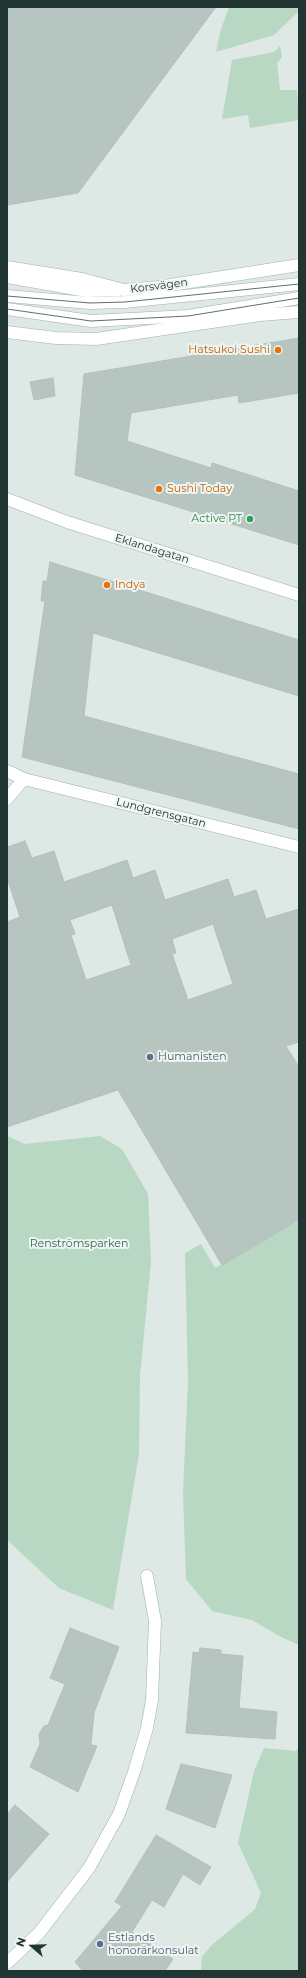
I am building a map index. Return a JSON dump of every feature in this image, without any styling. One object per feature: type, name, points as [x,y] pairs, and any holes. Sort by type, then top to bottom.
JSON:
[{"type":"street","name":"Korsvägen","points":[[7,267],[82,279],[124,290],[158,287],[294,266]]},
{"type":"street","points":[[7,277],[32,280],[87,291],[124,290]]},
{"type":"street","points":[[7,296],[90,303],[118,302],[299,284]]},
{"type":"street","points":[[7,309],[92,321],[188,316],[299,298]]},
{"type":"street","points":[[7,332],[56,338],[96,339],[260,315],[299,312]]},
{"type":"street","name":"Eklandagatan","points":[[7,499],[67,522],[299,595]]},
{"type":"street","name":"Lundgrensgatan","points":[[7,771],[24,779],[299,847]]},
{"type":"street","points":[[7,800],[24,779]]},
{"type":"street","points":[[7,1963],[40,1933],[89,1868],[119,1814],[132,1780],[147,1728],[152,1700],[155,1621],[147,1576]]},
{"type":"green space","points":[[229,7],[299,7],[299,11],[274,35],[216,52],[221,29]]},
{"type":"green space","points":[[280,46],[282,57],[277,63],[280,90],[297,90],[299,120],[250,128],[248,115],[222,119],[232,60],[274,52]]},
{"type":"green space","name":"Renströmsparken","points":[[7,1136],[25,1144],[100,1136],[122,1149],[148,1194],[151,1261],[140,1376],[139,1454],[113,1610],[59,1588],[7,1540]]},
{"type":"green space","points":[[299,1221],[299,1645],[279,1636],[252,1620],[212,1611],[186,1579],[183,1492],[188,1381],[185,1253],[201,1244],[215,1268]]},
{"type":"green space","points":[[299,1747],[299,1971],[201,1971],[202,1957],[212,1945],[255,1909],[261,1893],[238,1843],[254,1771],[264,1748],[296,1751]]},
{"type":"building","points":[[7,7],[216,7],[78,193],[7,205]]},
{"type":"building","points":[[299,338],[299,393],[239,403],[238,395],[131,413],[127,441],[211,468],[212,463],[299,491],[299,545],[75,475],[84,374]]},
{"type":"building","points":[[53,378],[55,396],[34,400],[30,382]]},
{"type":"building","points":[[50,562],[299,640],[299,696],[93,633],[84,716],[299,774],[299,829],[22,757],[45,601],[41,601],[43,581],[47,581]]},
{"type":"building","name":"Humanisten","points":[[25,841],[32,858],[54,851],[64,882],[127,860],[133,878],[155,870],[165,900],[228,879],[234,897],[256,890],[266,919],[299,909],[299,1042],[286,1046],[299,1067],[299,1220],[222,1265],[118,1090],[7,1127],[7,922],[20,917],[7,878],[7,847]],"holes":[[[112,905],[131,965],[86,980],[71,935],[75,934],[70,920]],[[213,924],[233,984],[188,1000],[172,954],[176,953],[172,939]]]},
{"type":"building","points":[[70,1628],[119,1647],[94,1713],[91,1745],[97,1746],[78,1792],[30,1767],[40,1744],[39,1734],[44,1726],[48,1725],[65,1684],[50,1678]]},
{"type":"building","points":[[200,1648],[221,1650],[221,1654],[243,1656],[239,1708],[277,1712],[275,1739],[186,1733],[193,1652],[199,1653]]},
{"type":"building","points":[[181,1764],[232,1775],[215,1828],[166,1809]]},
{"type":"building","points":[[15,1805],[49,1834],[7,1882],[7,1814]]},
{"type":"building","points":[[156,1835],[211,1867],[200,1885],[183,1874],[164,1907],[152,1900],[132,1932],[173,1959],[165,1971],[83,1971],[75,1962],[122,1906],[115,1902]]},
{"type":"tram line","points":[[7,296],[90,303],[125,302],[299,284]]},
{"type":"tram line","points":[[7,309],[91,321],[188,316],[299,298]]},
{"type":"place","name":"Hatsukoi Sushi","points":[[278,350]]},
{"type":"place","name":"Sushi Today","points":[[159,489]]},
{"type":"place","name":"Active PT","points":[[250,519]]},
{"type":"place","name":"Indya","points":[[107,585]]},
{"type":"place","name":"Humanisten","points":[[150,1057]]},
{"type":"place","name":"Estlands honorärkonsulat","points":[[100,1944]]}]
